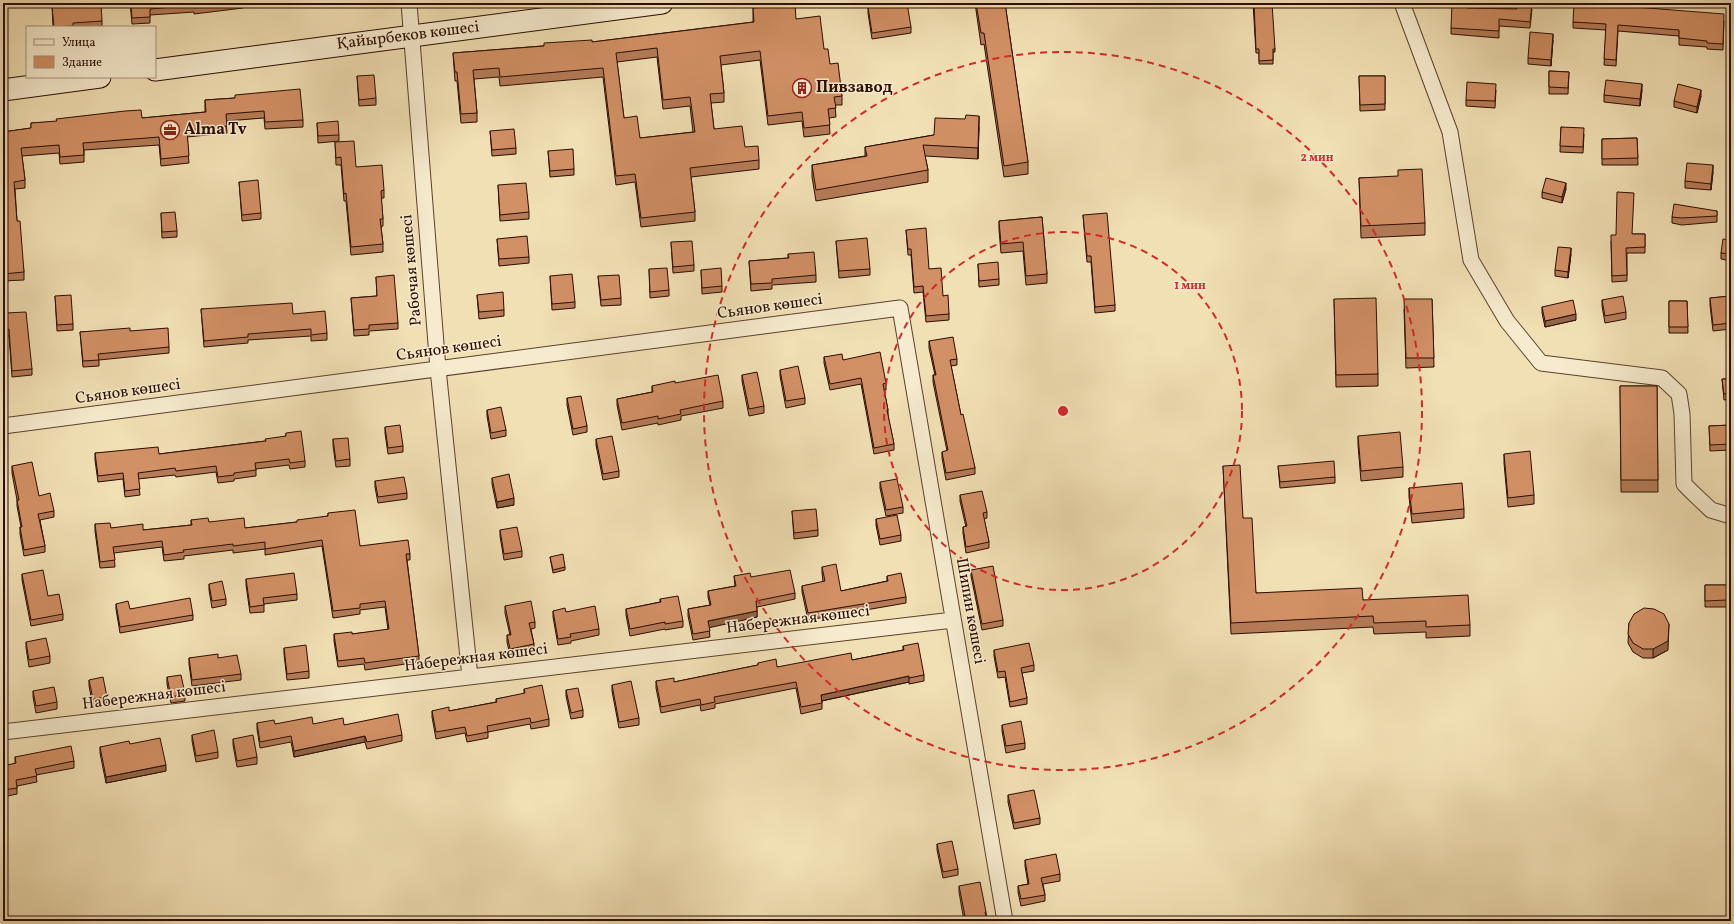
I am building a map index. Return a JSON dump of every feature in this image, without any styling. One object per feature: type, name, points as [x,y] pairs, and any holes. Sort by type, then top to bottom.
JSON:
[{"type":"main road","name":"Қайырбеков көшесі","points":[[156,70],[662,3]]},
{"type":"main road","points":[[3,90],[93,78]]},
{"type":"street","name":"Рабочая көшесі","points":[[408,3],[412,36],[438,369],[470,677]]},
{"type":"street","points":[[1402,3],[1450,132],[1471,260],[1507,321],[1541,363],[1662,378],[1679,394],[1682,414],[1684,484],[1711,510],[1731,516]]},
{"type":"street","name":"Сьянов көшесі","points":[[3,426],[900,308]]},
{"type":"street","name":"Шипин көшесі","points":[[900,308],[1005,921]]},
{"type":"street","name":"Набережная көшесі","points":[[3,732],[953,620]]},
{"type":"building","points":[[101,3],[102,21],[73,23],[73,26],[54,26],[52,6]]},
{"type":"building","points":[[131,3],[230,3],[194,8],[194,5],[150,9],[150,17],[132,18]]},
{"type":"building","points":[[795,3],[796,19],[820,16],[824,49],[828,49],[830,64],[838,63],[842,96],[834,97],[836,108],[828,109],[830,125],[804,128],[802,112],[768,116],[760,51],[720,56],[724,93],[710,94],[714,129],[742,126],[745,147],[758,146],[759,160],[690,168],[695,212],[641,218],[635,174],[616,176],[603,68],[500,77],[499,68],[473,70],[477,113],[461,114],[457,72],[455,72],[453,53],[544,46],[544,43],[592,40],[592,42],[754,22],[753,8]],"holes":[[[657,48],[663,100],[690,97],[695,132],[640,138],[637,116],[624,118],[616,53]]]},
{"type":"building","points":[[895,3],[907,3],[911,27],[872,33],[868,7]]},
{"type":"building","points":[[976,3],[1005,3],[1028,162],[1004,166],[984,33],[981,33]]},
{"type":"building","points":[[1254,3],[1272,3],[1275,49],[1273,49],[1273,60],[1259,61],[1259,49],[1256,49]]},
{"type":"building","points":[[1452,3],[1468,3],[1467,8],[1517,9],[1518,3],[1532,3],[1530,22],[1499,19],[1499,31],[1451,28]]},
{"type":"building","points":[[1574,3],[1724,14],[1723,44],[1679,38],[1679,30],[1618,25],[1616,60],[1604,59],[1606,24],[1573,22]]},
{"type":"building","points":[[4,10],[6,31],[3,31]]},
{"type":"building","points":[[1530,32],[1553,34],[1551,60],[1528,58]]},
{"type":"building","points":[[1549,71],[1569,72],[1568,88],[1549,87]]},
{"type":"building","points":[[374,75],[376,98],[359,100],[357,76]]},
{"type":"building","points":[[1359,76],[1385,76],[1385,104],[1360,105]]},
{"type":"building","points":[[1606,80],[1642,84],[1640,99],[1604,95]]},
{"type":"building","points":[[1467,82],[1496,84],[1495,101],[1466,100]]},
{"type":"building","points":[[1678,84],[1701,90],[1697,107],[1674,101]]},
{"type":"building","points":[[300,89],[303,120],[265,122],[264,111],[226,114],[227,126],[187,130],[189,156],[161,159],[159,137],[83,143],[84,155],[60,157],[59,145],[21,148],[25,180],[14,182],[17,221],[20,221],[24,272],[3,274],[3,132],[31,128],[31,123],[57,121],[56,119],[125,111],[141,110],[142,118],[206,112],[205,100],[235,98],[235,95]]},
{"type":"building","points":[[966,115],[979,116],[978,148],[923,145],[928,170],[816,190],[812,165],[867,156],[865,147],[934,135],[935,118],[965,119]]},
{"type":"building","points":[[338,121],[339,135],[318,136],[317,123]]},
{"type":"building","points":[[1561,127],[1584,128],[1583,147],[1560,146]]},
{"type":"building","points":[[514,129],[516,148],[492,150],[490,131]]},
{"type":"building","points":[[1637,138],[1638,158],[1602,159],[1602,139]]},
{"type":"building","points":[[354,141],[356,167],[382,165],[384,190],[381,191],[383,219],[380,219],[383,244],[351,247],[341,157],[336,158],[335,142]]},
{"type":"building","points":[[573,149],[574,169],[550,171],[548,151]]},
{"type":"building","points":[[1687,163],[1713,165],[1711,184],[1685,181]]},
{"type":"building","points":[[1422,169],[1425,223],[1361,226],[1359,178],[1398,176],[1398,170]]},
{"type":"building","points":[[1546,178],[1566,183],[1562,197],[1542,192]]},
{"type":"building","points":[[258,180],[261,213],[242,215],[239,182]]},
{"type":"building","points":[[526,183],[529,212],[500,215],[498,185]]},
{"type":"building","points":[[1617,192],[1634,193],[1632,234],[1645,234],[1645,247],[1626,248],[1627,275],[1612,276],[1611,235],[1616,235]]},
{"type":"building","points":[[1674,204],[1717,211],[1717,216],[1682,218],[1672,217]]},
{"type":"building","points":[[175,212],[177,231],[162,232],[161,213]]},
{"type":"building","points":[[1107,213],[1115,305],[1095,307],[1091,256],[1087,256],[1083,215]]},
{"type":"building","points":[[1042,217],[1047,274],[1026,276],[1023,242],[1001,244],[999,221]]},
{"type":"building","points":[[926,228],[929,269],[941,268],[943,296],[948,295],[949,314],[926,316],[923,286],[914,287],[911,249],[908,249],[906,230]]},
{"type":"building","points":[[527,236],[529,257],[499,259],[497,239]]},
{"type":"building","points":[[867,238],[870,269],[839,271],[836,241]]},
{"type":"building","points":[[1723,239],[1731,240],[1731,254],[1721,253]]},
{"type":"building","points":[[692,241],[694,265],[673,267],[671,242]]},
{"type":"building","points":[[1558,247],[1571,248],[1568,272],[1555,270]]},
{"type":"building","points":[[814,252],[816,275],[772,279],[772,283],[751,284],[749,261],[789,258],[788,254]]},
{"type":"building","points":[[998,262],[999,279],[979,281],[978,264]]},
{"type":"building","points":[[667,268],[669,290],[650,292],[649,269]]},
{"type":"building","points":[[721,268],[722,286],[702,288],[701,270]]},
{"type":"building","points":[[572,274],[575,302],[552,304],[550,276]]},
{"type":"building","points":[[394,275],[398,323],[369,325],[369,329],[354,330],[351,298],[377,296],[376,277]]},
{"type":"building","points":[[619,275],[621,298],[601,300],[598,276]]},
{"type":"building","points":[[503,292],[504,310],[479,312],[477,295]]},
{"type":"building","points":[[71,295],[73,324],[57,325],[55,296]]},
{"type":"building","points":[[1623,296],[1626,312],[1605,316],[1602,300]]},
{"type":"building","points":[[1731,296],[1731,323],[1713,325],[1710,298]]},
{"type":"building","points":[[1376,298],[1378,374],[1336,375],[1334,299]]},
{"type":"building","points":[[1404,299],[1432,299],[1434,358],[1406,358]]},
{"type":"building","points":[[1573,300],[1576,314],[1545,321],[1542,307]]},
{"type":"building","points":[[1669,301],[1687,301],[1688,327],[1669,327]]},
{"type":"building","points":[[292,303],[293,314],[325,311],[327,333],[311,335],[311,329],[248,334],[248,337],[204,341],[201,309]]},
{"type":"building","points":[[26,312],[32,369],[12,371],[9,329],[7,330],[6,313]]},
{"type":"building","points":[[130,328],[130,331],[168,328],[169,347],[98,354],[99,360],[83,361],[80,332]]},
{"type":"building","points":[[953,337],[957,359],[950,360],[961,415],[963,414],[975,468],[946,473],[942,452],[948,450],[933,375],[936,375],[929,341]]},
{"type":"building","points":[[880,352],[886,383],[883,384],[894,444],[874,448],[861,378],[830,384],[824,357],[842,354],[843,360]]},
{"type":"building","points":[[798,366],[805,398],[786,401],[780,370]]},
{"type":"building","points":[[757,372],[764,406],[749,409],[742,375]]},
{"type":"building","points":[[718,375],[723,401],[680,410],[681,414],[658,419],[658,416],[622,423],[617,399],[653,392],[652,386]]},
{"type":"building","points":[[1722,379],[1731,379],[1731,393],[1724,394]]},
{"type":"building","points":[[1620,386],[1657,386],[1658,480],[1621,480]]},
{"type":"building","points":[[581,396],[587,426],[573,429],[567,398]]},
{"type":"building","points":[[501,407],[506,430],[491,433],[487,410]]},
{"type":"building","points":[[400,425],[403,446],[388,448],[385,427]]},
{"type":"building","points":[[1731,425],[1731,444],[1710,445],[1709,426]]},
{"type":"building","points":[[301,431],[305,461],[290,463],[289,459],[255,463],[256,470],[218,477],[216,466],[176,471],[175,468],[138,473],[140,489],[125,491],[123,473],[98,476],[95,453],[158,447],[159,454],[266,441],[265,439],[286,436],[286,433]]},
{"type":"building","points":[[1400,432],[1403,467],[1361,471],[1358,436]]},
{"type":"building","points":[[612,436],[619,471],[603,474],[596,439]]},
{"type":"building","points":[[348,438],[350,459],[336,461],[333,439]]},
{"type":"building","points":[[1530,451],[1534,495],[1508,498],[1504,454]]},
{"type":"building","points":[[1334,461],[1335,477],[1280,482],[1278,466]]},
{"type":"building","points":[[32,462],[39,496],[50,493],[54,511],[38,514],[45,546],[24,550],[20,527],[22,527],[17,500],[19,500],[12,466]]},
{"type":"building","points":[[1240,465],[1243,518],[1252,518],[1256,593],[1362,588],[1363,600],[1468,595],[1470,625],[1426,627],[1426,621],[1374,623],[1373,616],[1231,623],[1223,466]]},
{"type":"building","points":[[509,474],[514,498],[497,502],[492,478]]},
{"type":"building","points":[[404,477],[407,493],[378,497],[375,481]]},
{"type":"building","points":[[897,479],[903,507],[886,510],[880,482]]},
{"type":"building","points":[[1462,483],[1464,509],[1412,514],[1409,488]]},
{"type":"building","points":[[982,491],[987,512],[983,513],[989,542],[966,547],[963,527],[967,526],[960,495]]},
{"type":"building","points":[[816,509],[818,530],[794,533],[792,511]]},
{"type":"building","points":[[355,510],[360,546],[408,540],[410,554],[406,554],[419,656],[365,663],[364,658],[338,661],[334,634],[352,632],[352,634],[389,629],[385,601],[360,604],[360,608],[333,611],[322,540],[265,549],[265,542],[233,546],[233,544],[183,550],[184,552],[164,555],[162,541],[113,547],[115,560],[100,562],[95,524],[110,523],[111,528],[143,524],[143,530],[192,525],[191,520],[208,518],[209,522],[244,518],[245,528],[297,522],[297,520],[328,516],[328,513]]},
{"type":"building","points":[[897,515],[901,535],[880,539],[876,519]]},
{"type":"building","points":[[517,527],[522,551],[504,554],[500,530]]},
{"type":"building","points":[[563,554],[565,567],[553,570],[550,557]]},
{"type":"building","points":[[836,564],[841,591],[888,581],[887,576],[901,573],[906,597],[808,613],[802,586],[825,581],[822,567]]},
{"type":"building","points":[[993,566],[1003,620],[982,624],[971,570]]},
{"type":"building","points":[[43,570],[48,596],[59,594],[63,614],[31,620],[22,574]]},
{"type":"building","points":[[790,570],[795,593],[756,601],[757,611],[708,621],[710,631],[693,634],[688,609],[711,605],[708,591],[736,586],[734,576],[750,573],[751,577]]},
{"type":"building","points":[[294,573],[297,594],[263,598],[264,605],[250,607],[246,579]]},
{"type":"building","points":[[222,581],[226,599],[212,601],[209,584]]},
{"type":"building","points":[[1705,585],[1727,585],[1727,600],[1705,601]]},
{"type":"building","points":[[678,596],[683,621],[665,624],[665,622],[630,629],[626,609],[661,602],[660,599]]},
{"type":"building","points":[[190,598],[193,615],[120,627],[116,604],[128,601],[130,609]]},
{"type":"building","points":[[531,601],[535,622],[529,623],[534,644],[510,649],[507,635],[511,635],[505,606]]},
{"type":"building","points":[[595,606],[599,629],[570,634],[571,637],[558,639],[553,611],[565,608],[566,612]]},
{"type":"building","points":[[1644,608],[1654,609],[1664,614],[1669,624],[1668,641],[1653,649],[1643,649],[1633,643],[1628,634],[1629,623],[1634,614]]},
{"type":"building","points":[[46,638],[50,656],[29,660],[26,642]]},
{"type":"building","points":[[918,643],[924,675],[909,678],[909,676],[821,695],[822,703],[801,707],[796,682],[714,697],[715,702],[701,705],[700,699],[661,707],[656,681],[674,678],[674,682],[758,665],[758,663],[776,659],[777,667],[851,653],[852,660],[904,650],[903,646]]},
{"type":"building","points":[[1029,643],[1034,665],[1021,668],[1027,698],[1010,702],[1005,671],[998,672],[994,650]]},
{"type":"building","points":[[306,645],[309,671],[287,674],[284,648]]},
{"type":"building","points":[[218,654],[218,658],[237,655],[241,674],[192,680],[189,658]]},
{"type":"building","points":[[181,675],[185,694],[171,697],[167,677]]},
{"type":"building","points":[[103,677],[107,697],[93,699],[89,680]]},
{"type":"building","points":[[631,681],[639,718],[619,722],[612,685]]},
{"type":"building","points":[[542,685],[549,719],[531,723],[530,718],[487,726],[488,732],[467,736],[465,727],[436,732],[432,711],[449,707],[449,711],[497,702],[496,699],[525,693],[524,689]]},
{"type":"building","points":[[54,687],[57,702],[36,706],[33,691]]},
{"type":"building","points":[[578,688],[583,710],[571,713],[566,690]]},
{"type":"building","points":[[398,714],[402,735],[367,742],[365,736],[294,751],[291,736],[260,742],[257,723],[274,720],[275,724],[312,717],[313,724],[343,718],[344,725]]},
{"type":"building","points":[[1021,721],[1025,743],[1006,746],[1002,725]]},
{"type":"building","points":[[214,730],[218,752],[196,756],[192,735]]},
{"type":"building","points":[[253,735],[257,757],[237,761],[233,739]]},
{"type":"building","points":[[160,738],[166,765],[106,777],[100,747],[129,741],[130,744]]},
{"type":"building","points":[[71,746],[74,761],[35,769],[37,776],[16,780],[17,788],[3,790],[3,766],[16,763],[15,757]]},
{"type":"building","points":[[1034,790],[1040,818],[1014,823],[1008,795]]},
{"type":"building","points":[[952,841],[958,869],[943,872],[937,844]]},
{"type":"building","points":[[1056,854],[1060,874],[1041,878],[1045,895],[1021,899],[1018,886],[1029,884],[1025,860]]},
{"type":"building","points":[[980,882],[987,921],[966,921],[959,886]]},
{"type":"place","name":"Пивзавод","points":[[802,88]]},
{"type":"place","name":"Alma Tv","points":[[170,130]]}]
